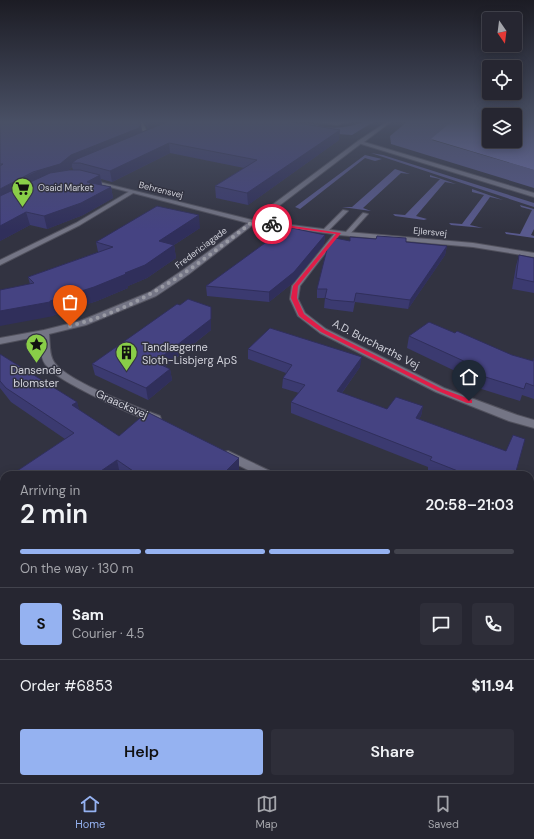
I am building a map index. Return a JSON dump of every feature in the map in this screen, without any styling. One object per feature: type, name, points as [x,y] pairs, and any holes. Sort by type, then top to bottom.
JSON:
[{"type":"street","name":"Fredericiagade","points":[[0,341],[44,333],[83,323],[153,294],[186,272],[339,158]]},
{"type":"street","points":[[411,158],[534,195]]},
{"type":"street","name":"Behrensvej","points":[[82,178],[252,222]]},
{"type":"street","points":[[0,263],[78,224],[132,192]]},
{"type":"street","points":[[325,232],[345,211]]},
{"type":"street","name":"A.D. Burcharths Vej","points":[[365,214],[343,234],[296,286],[294,298],[301,314],[323,331],[440,390],[513,418],[534,424]]},
{"type":"street","name":"Ejlersvej","points":[[252,222],[343,234],[473,245],[534,255]]},
{"type":"street","name":"Graacksvej","points":[[44,333],[48,360],[66,376],[96,392],[167,424]]},
{"type":"street","points":[[216,449],[256,471]]},
{"type":"shaded area","points":[[362,158],[382,159],[375,161],[365,158],[300,209],[295,207]]},
{"type":"shaded area","points":[[385,158],[391,158],[534,203],[534,207]]},
{"type":"shaded area","points":[[435,158],[492,158],[534,170],[534,188]]},
{"type":"shaded area","points":[[493,158],[534,158],[534,170]]},
{"type":"shaded area","points":[[395,169],[410,174],[401,173],[363,208],[371,211],[342,207],[352,207]]},
{"type":"shaded area","points":[[430,175],[456,184],[445,182],[416,216],[427,219],[424,220],[395,216],[393,214],[405,215],[440,179],[430,177]]},
{"type":"shaded area","points":[[472,189],[503,200],[490,197],[470,225],[483,228],[451,225],[449,223],[462,224],[484,195],[472,192]]},
{"type":"shaded area","points":[[520,205],[534,209],[534,229],[531,235],[534,236],[534,238],[506,234],[505,232],[520,234],[532,210],[521,207]]},
{"type":"building","points":[[0,158],[68,158],[60,164],[33,172],[0,189],[0,166],[3,164],[0,164]]},
{"type":"building","points":[[81,158],[138,158],[110,171],[80,163],[72,163]]},
{"type":"building","points":[[244,158],[299,158],[247,193],[215,186],[257,160]]},
{"type":"building","points":[[80,170],[100,175],[87,182],[111,187],[81,203],[44,216],[26,212],[0,226],[0,196],[50,173]]},
{"type":"building","points":[[157,206],[199,215],[159,241],[174,245],[145,265],[94,287],[50,302],[0,311],[0,290],[34,283],[28,277],[113,247],[96,242]]},
{"type":"building","points":[[287,227],[325,235],[294,272],[269,292],[206,286]]},
{"type":"building","points":[[377,236],[406,238],[406,242],[447,246],[410,300],[356,293],[354,302],[325,298],[327,289],[317,289],[328,245],[335,238],[350,241],[350,237],[376,239]]},
{"type":"building","points":[[519,255],[534,258],[534,282],[516,278]]},
{"type":"building","points":[[188,299],[211,307],[211,319],[155,362],[170,369],[146,388],[92,364],[177,304],[180,305]]},
{"type":"building","points":[[429,322],[455,333],[457,331],[512,355],[533,361],[534,358],[534,386],[526,383],[524,389],[476,374],[479,368],[409,336]]},
{"type":"building","points":[[270,328],[362,357],[337,391],[387,409],[396,397],[423,406],[416,418],[506,451],[513,435],[525,439],[516,471],[458,471],[430,460],[432,457],[291,402],[305,385],[283,378],[292,365],[248,349]]},
{"type":"building","points":[[0,354],[77,402],[72,405],[119,436],[147,412],[239,458],[226,471],[133,471],[117,460],[101,471],[17,471],[74,433],[6,388],[0,381]]},
{"type":"way so far","points":[[70,326],[113,312],[153,294],[186,272],[252,222],[272,224]]},
{"type":"place","name":"Osaid Market","points":[[22,208]]},
{"type":"place","name":"Dansende blomster","points":[[36,364]]},
{"type":"place","name":"Tandlægerne Sloth-Lisbjerg ApS","points":[[127,372]]},
{"type":"route","points":[[272,224],[339,233],[296,286],[294,298],[301,314],[323,331],[440,390],[469,401]]}]
